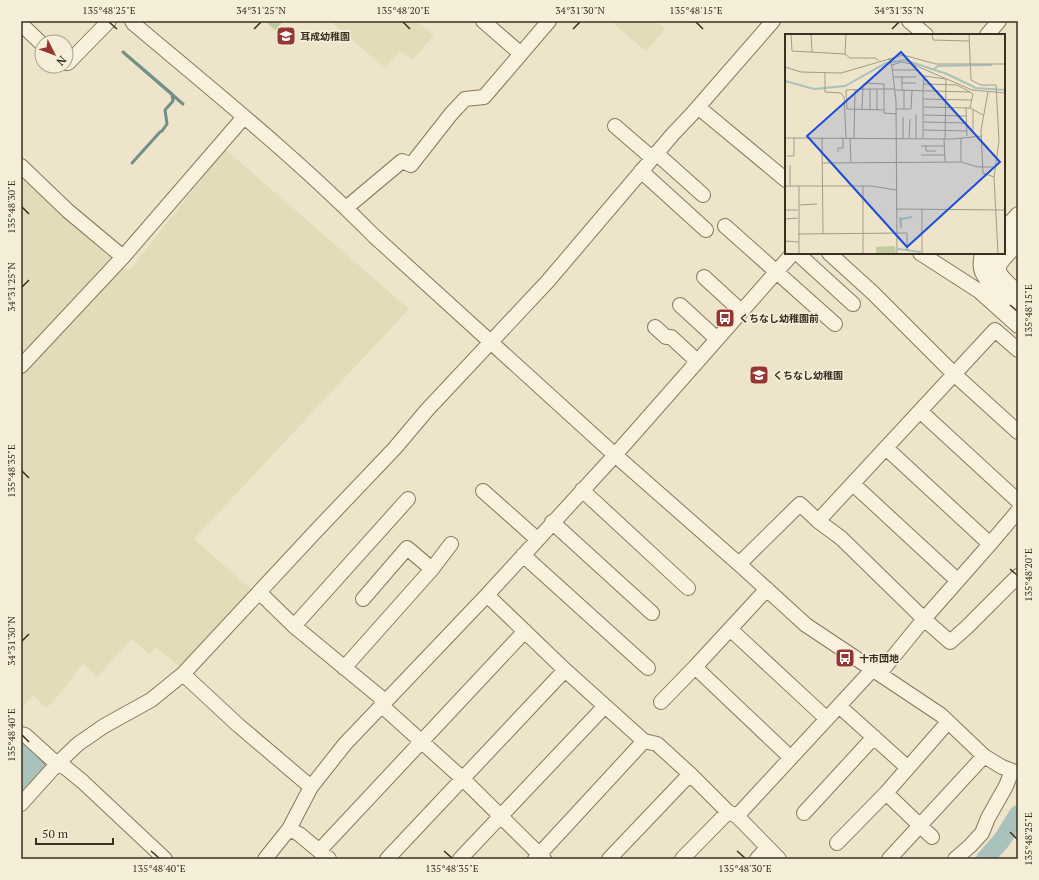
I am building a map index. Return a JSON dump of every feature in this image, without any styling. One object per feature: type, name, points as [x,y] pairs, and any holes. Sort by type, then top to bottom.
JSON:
[{"type":"street","points":[[74,57],[109,21]]},
{"type":"street","points":[[132,21],[244,117],[346,208],[374,236],[615,455],[806,625],[941,715],[984,756],[1002,767],[1015,772],[988,818],[982,833],[955,859]]},
{"type":"street","points":[[483,21],[521,54]]},
{"type":"street","points":[[346,208],[402,161],[411,165],[451,114],[465,99],[484,97],[549,21]]},
{"type":"street","points":[[21,804],[57,764],[78,744],[95,731],[151,700],[183,674],[395,448],[427,410],[492,343],[548,281],[641,171],[773,21]]},
{"type":"street","points":[[909,21],[925,34]]},
{"type":"street","points":[[988,34],[999,21]]},
{"type":"street","points":[[21,24],[34,36]]},
{"type":"street","points":[[698,107],[785,179]]},
{"type":"street","points":[[21,366],[123,257],[244,117]]},
{"type":"street","points":[[615,126],[702,195]]},
{"type":"street","points":[[21,166],[68,211],[123,257]]},
{"type":"street","points":[[641,171],[706,230]]},
{"type":"street","points":[[1005,228],[1018,214]]},
{"type":"street","points":[[724,226],[835,324]]},
{"type":"street","points":[[1005,242],[1018,229]]},
{"type":"street","points":[[1002,278],[999,272],[1000,263],[1018,244]]},
{"type":"street","points":[[265,859],[289,829],[311,786],[345,744],[487,595],[552,522],[615,455],[792,254]]},
{"type":"street","points":[[798,254],[853,304]]},
{"type":"street","points":[[830,254],[874,293],[954,374],[1018,432]]},
{"type":"street","points":[[922,254],[979,291],[1018,326]]},
{"type":"street","points":[[982,254],[980,263],[982,272],[988,281],[1018,308]]},
{"type":"street","points":[[994,254],[991,261],[994,268],[1002,278],[1018,292]]},
{"type":"street","points":[[704,276],[741,311]]},
{"type":"street","points":[[680,305],[717,339]]},
{"type":"street","points":[[655,327],[666,336],[670,337],[697,361]]},
{"type":"street","points":[[818,521],[995,330],[1018,350]]},
{"type":"street","points":[[920,411],[1018,501]]},
{"type":"street","points":[[886,448],[990,544]]},
{"type":"street","points":[[853,484],[957,580]]},
{"type":"street","points":[[582,490],[688,588]]},
{"type":"street","points":[[483,491],[537,539]]},
{"type":"street","points":[[294,626],[408,499]]},
{"type":"street","points":[[739,564],[800,504],[818,521],[841,538],[924,619],[950,642],[1018,576]]},
{"type":"street","points":[[682,859],[733,814],[791,758],[827,718],[876,671],[1018,512]]},
{"type":"street","points":[[552,522],[652,613]]},
{"type":"street","points":[[344,668],[432,569],[451,544]]},
{"type":"street","points":[[363,599],[407,548],[432,569]]},
{"type":"street","points":[[523,555],[648,668]]},
{"type":"street","points":[[661,702],[767,589]]},
{"type":"street","points":[[259,592],[294,626],[383,703],[421,743],[463,779],[539,858],[644,741]]},
{"type":"street","points":[[487,595],[565,670],[644,741],[657,744],[779,859]]},
{"type":"street","points":[[730,629],[827,718]]},
{"type":"street","points":[[289,829],[299,834],[324,855],[421,743],[525,631]]},
{"type":"street","points":[[695,667],[791,758]]},
{"type":"street","points":[[387,859],[565,670]]},
{"type":"street","points":[[183,674],[238,725],[311,786]]},
{"type":"street","points":[[460,859],[605,706]]},
{"type":"street","points":[[839,706],[908,768]]},
{"type":"street","points":[[837,843],[886,793],[948,722]]},
{"type":"street","points":[[21,734],[25,735],[57,764],[66,768],[83,782],[165,859]]},
{"type":"street","points":[[804,814],[874,737]]},
{"type":"street","points":[[889,859],[984,756]]},
{"type":"street","points":[[609,859],[690,774]]},
{"type":"street","points":[[886,793],[932,837]]},
{"type":"street","points":[[757,859],[767,848]]},
{"type":"shaded area","points":[[330,21],[416,21],[434,35],[413,60],[400,51],[385,68]]},
{"type":"shaded area","points":[[610,21],[655,21],[665,29],[646,51]]},
{"type":"shaded area","points":[[225,149],[409,309],[194,539],[252,590],[181,668],[156,647],[149,654],[132,639],[97,677],[83,664],[54,701],[46,708],[33,695],[21,710],[21,173],[61,211],[129,271]]},
{"type":"green space","points":[[265,21],[283,21],[275,30]]},
{"type":"water","points":[[21,742],[26,744],[48,768],[21,796]]},
{"type":"waterway","points":[[132,163],[167,124],[165,110],[173,101],[172,94],[123,52],[183,104]]},
{"type":"waterway","points":[[985,859],[1002,840],[1018,814]]},
{"type":"place","name":"耳成幼稚園","points":[[286,36]]},
{"type":"place","name":"くちなし幼稚園前","points":[[725,318]]},
{"type":"place","name":"くちなし幼稚園","points":[[759,375]]},
{"type":"place","name":"十市団地","points":[[845,658]]}]
